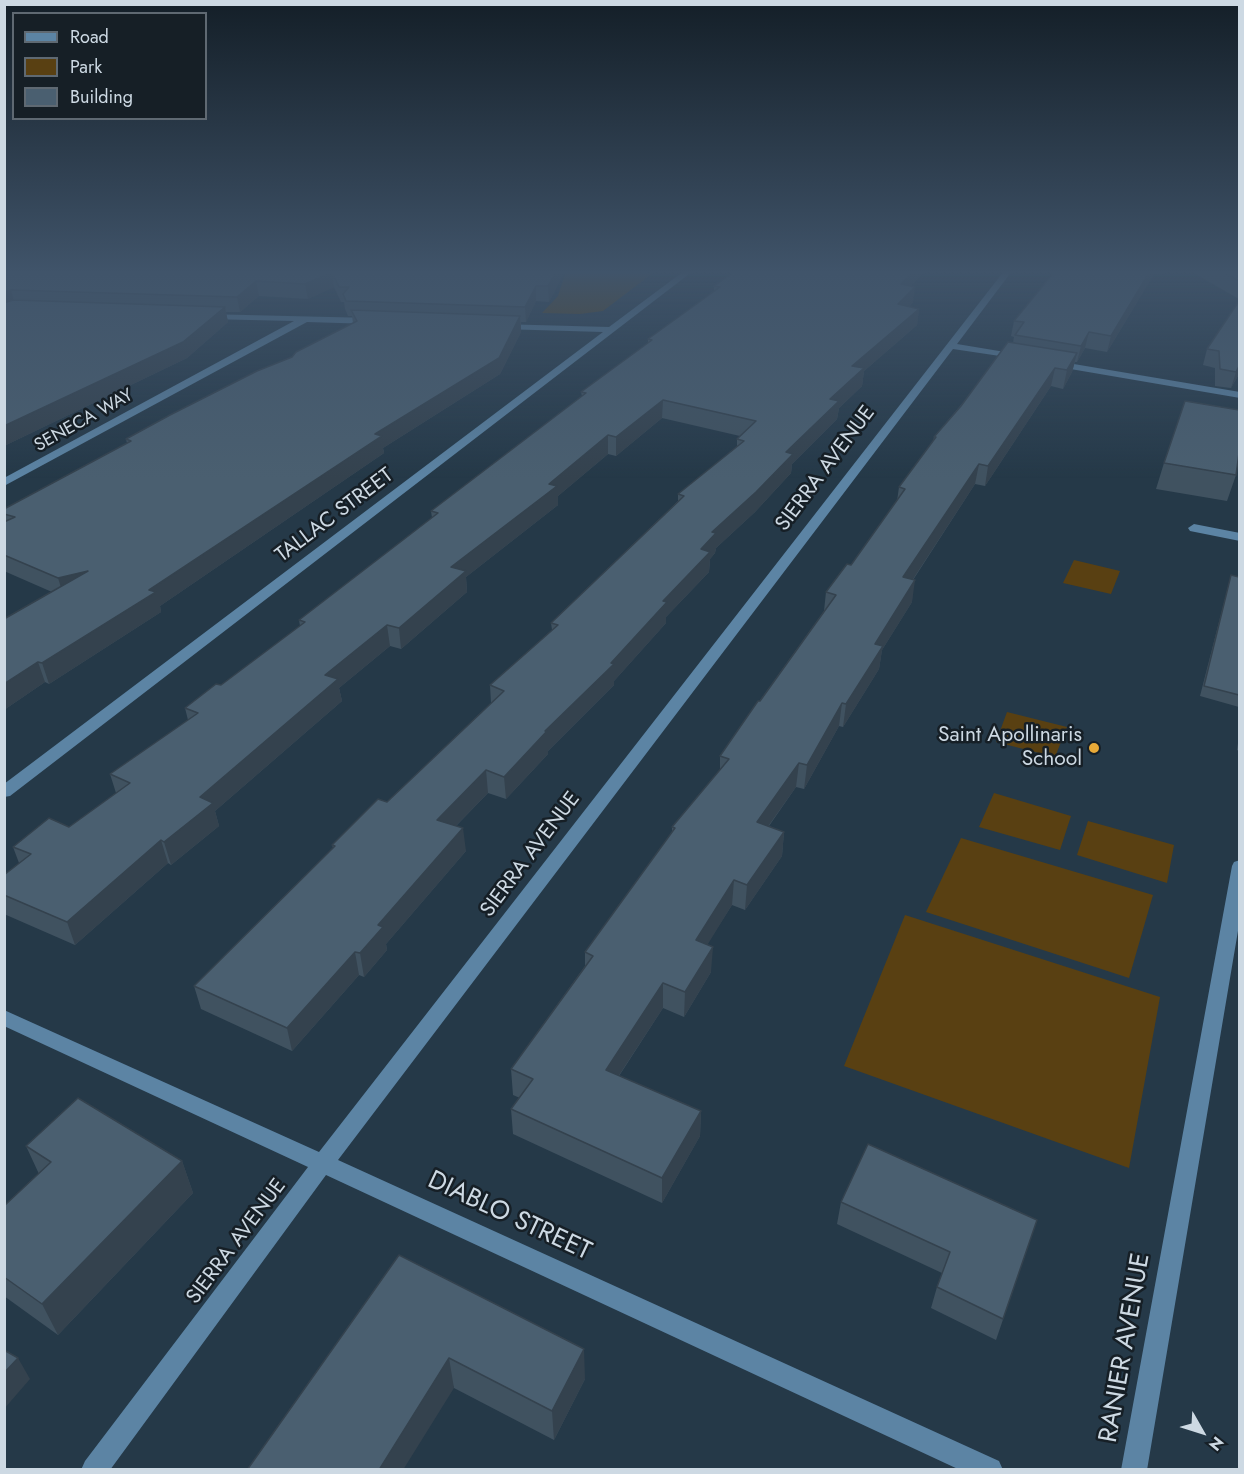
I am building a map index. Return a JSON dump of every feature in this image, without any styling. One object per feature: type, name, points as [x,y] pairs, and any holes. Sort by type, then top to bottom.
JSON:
[{"type":"street","name":"SENECA WAY","points":[[4,483],[267,340]]},
{"type":"street","name":"TALLAC STREET","points":[[4,792],[600,340]]},
{"type":"street","name":"SIERRA AVENUE","points":[[94,1470],[323,1163],[954,340]]},
{"type":"street","points":[[949,346],[1030,359]]},
{"type":"street","points":[[1042,361],[1239,395]]},
{"type":"street","points":[[1194,528],[1239,537]]},
{"type":"street","name":"RANIER AVENUE","points":[[1134,1470],[1239,866]]},
{"type":"street","name":"DIABLO STREET","points":[[4,1017],[990,1470]]},
{"type":"green space","points":[[1074,560],[1120,571],[1111,594],[1063,583]]},
{"type":"green space","points":[[1007,712],[1067,727],[1055,757],[996,742]]},
{"type":"green space","points":[[994,793],[1071,816],[1060,850],[979,827]]},
{"type":"green space","points":[[1088,821],[1174,845],[1167,883],[1077,855]]},
{"type":"green space","points":[[961,838],[1153,895],[1129,978],[926,912]]},
{"type":"green space","points":[[905,915],[1160,997],[1129,1168],[844,1066]]},
{"type":"building","points":[[4,340],[186,340],[183,342],[4,426]]},
{"type":"building","points":[[320,340],[508,340],[499,358],[375,434],[382,436],[149,590],[156,592],[4,684],[4,619],[88,571],[58,578],[4,555],[4,522],[15,517],[4,514],[4,509],[131,441],[126,439],[170,415],[257,371],[292,357],[296,352]]},
{"type":"building","points":[[652,340],[883,340],[852,366],[864,368],[830,399],[839,401],[786,452],[793,454],[712,532],[716,533],[701,549],[710,552],[663,601],[667,602],[611,663],[614,664],[545,731],[547,731],[504,777],[486,770],[437,820],[463,828],[378,925],[383,927],[360,953],[355,952],[287,1028],[194,986],[335,846],[332,845],[378,799],[387,802],[504,691],[490,685],[558,625],[551,623],[684,496],[678,494],[744,441],[737,439],[756,421],[663,400],[616,437],[608,435],[549,484],[557,486],[451,567],[466,571],[399,628],[387,625],[325,675],[338,679],[200,797],[213,803],[164,842],[161,840],[67,922],[4,895],[4,875],[31,854],[13,847],[49,818],[69,827],[130,783],[110,774],[198,713],[185,708],[216,684],[221,685],[305,622],[299,620],[438,513],[431,511],[586,393],[581,392]]},
{"type":"building","points":[[1044,340],[1085,340],[1081,346]]},
{"type":"building","points":[[1213,340],[1239,340],[1239,366],[1236,372],[1220,369],[1219,351],[1207,349]]},
{"type":"building","points":[[1008,342],[1077,353],[1067,370],[1055,368],[988,466],[979,464],[903,577],[915,580],[875,644],[883,646],[846,704],[842,703],[807,765],[799,763],[757,822],[784,832],[747,885],[734,880],[696,940],[713,947],[685,992],[663,983],[606,1070],[701,1111],[662,1178],[511,1109],[533,1079],[511,1069],[593,956],[585,952],[675,828],[672,827],[729,759],[720,756],[836,595],[826,592],[847,564],[851,565],[905,489],[899,487],[936,437],[934,437],[961,406]]},
{"type":"building","points":[[1185,401],[1239,410],[1239,453],[1236,475],[1164,463]]},
{"type":"building","points":[[1231,575],[1239,577],[1239,695],[1204,686]]},
{"type":"building","points":[[78,1098],[182,1161],[42,1304],[4,1277],[4,1206],[51,1162],[26,1146]]},
{"type":"building","points":[[868,1144],[1037,1220],[1003,1319],[937,1287],[950,1252],[841,1202]]},
{"type":"building","points":[[399,1255],[584,1349],[552,1411],[449,1358],[379,1470],[247,1470]]},
{"type":"building","points":[[4,1350],[18,1358],[4,1373]]},
{"type":"place","name":"Saint Apollinaris School","points":[[1094,748]]}]
